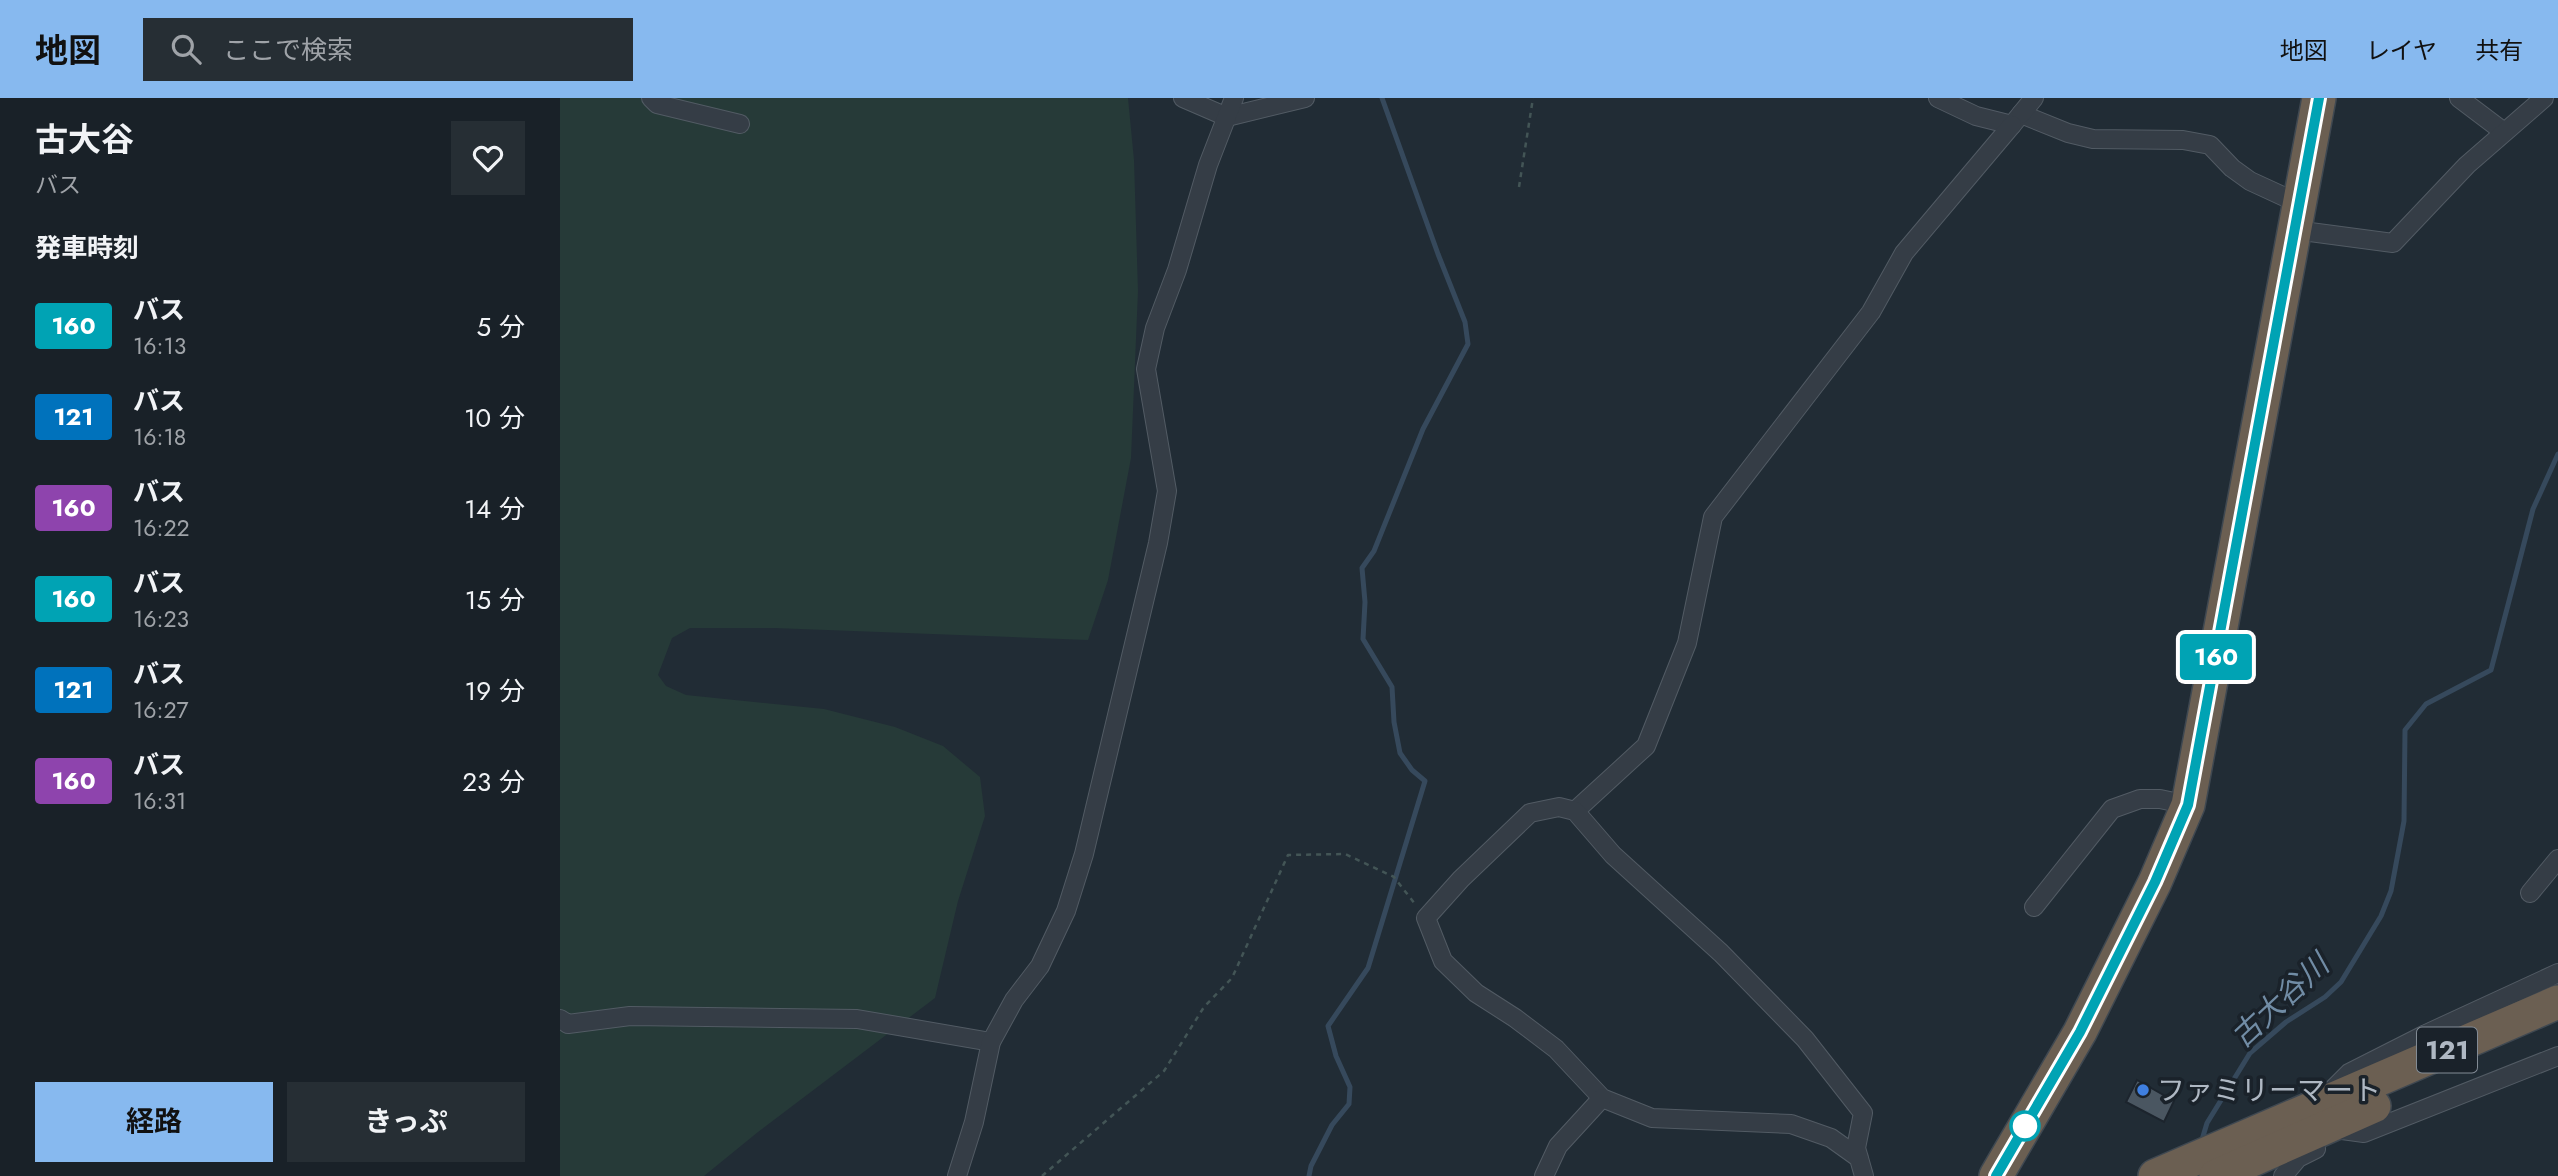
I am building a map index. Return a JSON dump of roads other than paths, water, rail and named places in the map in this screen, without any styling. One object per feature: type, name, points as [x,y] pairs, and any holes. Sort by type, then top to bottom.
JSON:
[{"type":"highway","points":[[1998,1174],[2080,1032],[2155,882],[2188,805],[2319,98]]},
{"type":"highway","name":"121","points":[[2314,1116],[2337,1099],[2558,1002]]},
{"type":"highway","name":"121","points":[[2192,1166],[2314,1116],[2558,1025]]},
{"type":"street","points":[[651,98],[657,104],[740,124]]},
{"type":"street","points":[[1183,98],[1227,117],[1305,98]]},
{"type":"street","points":[[957,1176],[974,1122],[991,1042],[1014,1000],[1040,966],[1066,911],[1084,854],[1158,543],[1167,491],[1146,369],[1155,328],[1177,270],[1208,165],[1234,98]]},
{"type":"street","points":[[1938,98],[1976,116],[2016,120],[2093,139],[2183,140],[2210,145],[2232,168],[2298,217],[2393,243],[2467,164],[2544,98]]},
{"type":"street","points":[[1575,811],[1646,746],[1687,643],[1713,517],[1871,312],[1903,253],[2034,98]]},
{"type":"street","points":[[2459,98],[2504,132]]},
{"type":"street","points":[[2034,907],[2112,809],[2140,799],[2160,799],[2188,805]]},
{"type":"street","points":[[1858,1158],[1830,1138],[1791,1124],[1652,1118],[1602,1098],[1556,1049],[1476,993],[1443,961],[1426,918],[1461,879],[1530,813],[1559,807],[1575,811],[1613,855],[1721,953],[1805,1039],[1863,1113],[1856,1148],[1864,1176]]},
{"type":"street","points":[[2530,893],[2557,862]]},
{"type":"street","points":[[2314,1116],[2349,1073],[2558,973]]},
{"type":"street","points":[[560,1019],[568,1024],[630,1016],[857,1019],[991,1042]]},
{"type":"street","points":[[2314,1116],[2364,1133],[2558,1056]]},
{"type":"street","points":[[1544,1176],[1558,1146],[1602,1098]]},
{"type":"street","points":[[2283,1176],[2298,1157],[2332,1140],[2314,1116]]},
{"type":"waterway","points":[[1309,1176],[1311,1166],[1332,1125],[1349,1104],[1350,1087],[1336,1056],[1328,1026],[1368,968],[1425,781],[1412,770],[1400,753],[1394,722],[1392,687],[1363,639],[1365,602],[1362,568],[1374,551],[1423,429],[1468,344],[1465,322],[1382,98]]},
{"type":"waterway","name":"古大谷川","points":[[2201,1143],[2207,1123],[2250,1053],[2286,1022],[2325,997],[2341,982],[2381,916],[2391,891],[2404,821],[2405,730],[2426,704],[2491,670],[2533,509],[2558,454]]},
{"type":"place","name":"ファミリーマート","points":[[2143,1090]]}]
